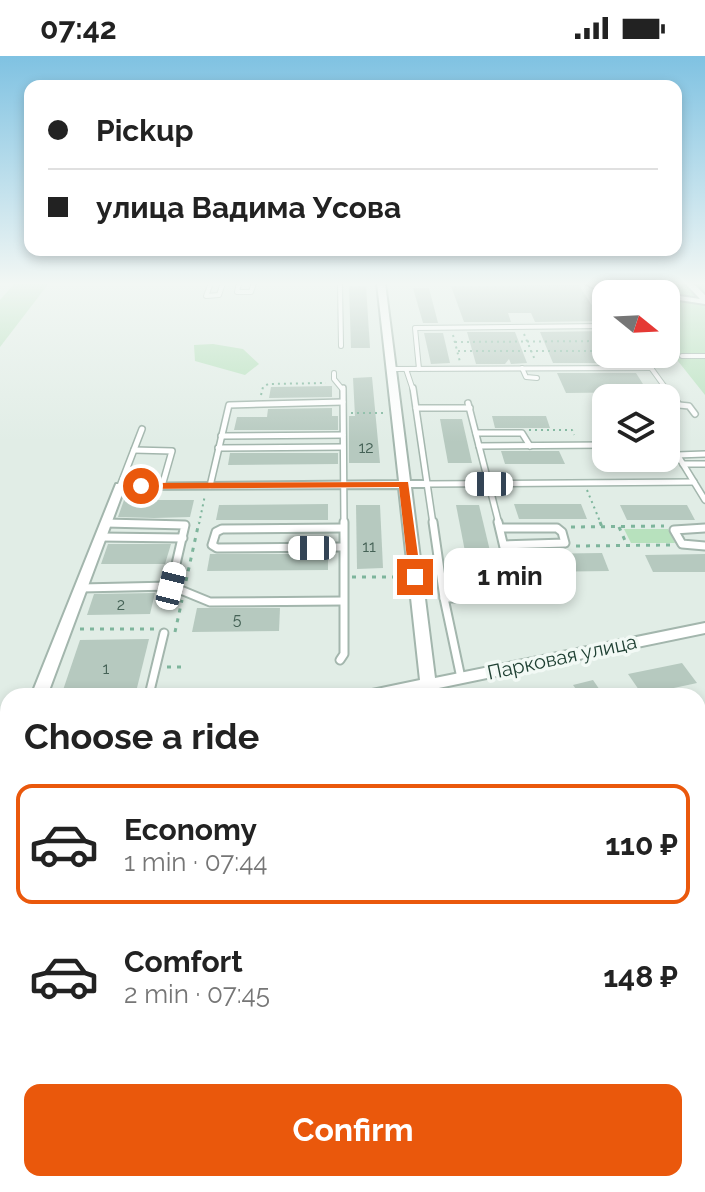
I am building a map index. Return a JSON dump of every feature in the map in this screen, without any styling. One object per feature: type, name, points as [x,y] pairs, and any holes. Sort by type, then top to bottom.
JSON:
[{"type":"street","points":[[387,336],[428,685]]},
{"type":"street","points":[[42,688],[120,486],[427,484]]},
{"type":"street","name":"Парковая улица","points":[[413,688],[705,628]]},
{"type":"lane","points":[[341,336],[341,346]]},
{"type":"lane","points":[[414,336],[419,369]]},
{"type":"lane","points":[[682,356],[705,356]]},
{"type":"lane","points":[[522,368],[526,377],[537,378]]},
{"type":"lane","points":[[391,369],[592,368]]},
{"type":"lane","points":[[652,368],[664,384]]},
{"type":"lane","points":[[406,369],[412,384],[444,598],[461,678]]},
{"type":"lane","points":[[334,373],[334,379],[341,383],[343,402],[344,654],[340,660]]},
{"type":"lane","points":[[210,486],[229,405],[343,402]]},
{"type":"lane","points":[[680,405],[689,406],[695,414]]},
{"type":"lane","points":[[416,408],[469,406],[515,594],[505,598],[444,598]]},
{"type":"lane","points":[[120,486],[142,429]]},
{"type":"lane","points":[[476,433],[522,433],[530,446]]},
{"type":"lane","points":[[221,436],[343,435]]},
{"type":"lane","points":[[479,446],[592,445]]},
{"type":"lane","points":[[218,448],[343,447]]},
{"type":"lane","points":[[134,450],[172,451],[162,486]]},
{"type":"lane","points":[[680,455],[705,454]]},
{"type":"lane","points":[[680,460],[705,500]]},
{"type":"lane","points":[[683,464],[705,464]]},
{"type":"lane","points":[[427,484],[694,482]]},
{"type":"lane","points":[[106,523],[181,524],[186,528],[171,586]]},
{"type":"lane","points":[[343,528],[222,529],[216,532],[212,547],[343,547]]},
{"type":"lane","points":[[500,528],[560,529],[565,543],[504,545]]},
{"type":"lane","points":[[705,528],[676,528],[682,544],[705,546]]},
{"type":"lane","points":[[100,537],[183,538]]},
{"type":"lane","points":[[80,588],[171,586],[210,602],[343,601]]},
{"type":"lane","points":[[151,688],[164,633]]},
{"type":"path","points":[[453,336],[462,369]]},
{"type":"path","points":[[455,342],[592,341]]},
{"type":"path","points":[[491,342],[494,351]]},
{"type":"path","points":[[458,351],[592,351]]},
{"type":"path","points":[[260,403],[263,387],[268,384],[341,383]]},
{"type":"path","points":[[343,413],[396,413]]},
{"type":"path","points":[[522,433],[529,430],[572,430],[579,445]]},
{"type":"path","points":[[584,483],[602,527]]},
{"type":"path","points":[[619,527],[627,545]]},
{"type":"path","points":[[560,529],[676,528]]},
{"type":"path","points":[[565,543],[572,546],[682,544]]},
{"type":"path","points":[[177,560],[193,548],[212,547]]},
{"type":"path","points":[[343,577],[415,577]]},
{"type":"path","points":[[64,629],[176,628]]},
{"type":"green space","points":[[0,336],[8,336],[0,347]]},
{"type":"green space","points":[[680,336],[705,336],[705,395],[680,364]]},
{"type":"green space","points":[[213,344],[243,349],[259,364],[245,375],[195,361],[194,345]]},
{"type":"green space","points":[[624,529],[668,529],[675,543],[631,543]]},
{"type":"building","points":[[351,336],[369,336],[370,348],[351,348]]},
{"type":"building","points":[[425,336],[444,336],[450,363],[431,364]]},
{"type":"building","points":[[468,336],[517,336],[527,363],[511,364],[509,359],[505,364],[476,364]]},
{"type":"building","points":[[542,336],[592,336],[592,363],[553,363]]},
{"type":"building","points":[[557,373],[636,373],[643,384],[592,384],[592,393],[566,393]]},
{"type":"building","points":[[372,377],[380,463],[349,463],[349,416],[355,416],[353,378]]},
{"type":"building","points":[[332,386],[332,397],[269,398],[271,387]]},
{"type":"building","points":[[332,408],[332,416],[338,416],[338,430],[234,430],[237,417],[267,417],[268,409]]},
{"type":"building","points":[[492,416],[546,416],[550,428],[495,428]]},
{"type":"building","points":[[440,419],[462,419],[472,463],[448,463]]},
{"type":"building","points":[[501,451],[559,451],[565,464],[505,464]]},
{"type":"building","points":[[230,453],[338,453],[338,464],[228,465]]},
{"type":"building","points":[[124,500],[194,500],[190,517],[118,517]]},
{"type":"building","points":[[328,504],[328,520],[216,520],[219,505]]},
{"type":"building","points":[[514,504],[581,504],[587,519],[519,519]]},
{"type":"building","points":[[356,505],[380,505],[383,568],[357,569]]},
{"type":"building","points":[[456,505],[479,505],[495,572],[469,572]]},
{"type":"building","points":[[620,505],[687,505],[695,520],[627,520]]},
{"type":"building","points":[[108,544],[171,544],[165,564],[101,564]]},
{"type":"building","points":[[602,553],[609,571],[535,572],[530,554]]},
{"type":"building","points":[[210,554],[328,554],[328,570],[207,571]]},
{"type":"building","points":[[705,554],[705,572],[653,572],[645,555]]},
{"type":"building","points":[[155,593],[150,614],[87,615],[94,594]]},
{"type":"building","points":[[197,608],[280,608],[279,631],[192,632]]},
{"type":"building","points":[[149,639],[137,688],[64,688],[80,640]]},
{"type":"building","points":[[682,663],[697,683],[674,688],[638,688],[628,674]]},
{"type":"building","points":[[593,680],[598,688],[575,688],[573,685]]},
{"type":"route","points":[[141,486],[404,484],[415,577]]}]
